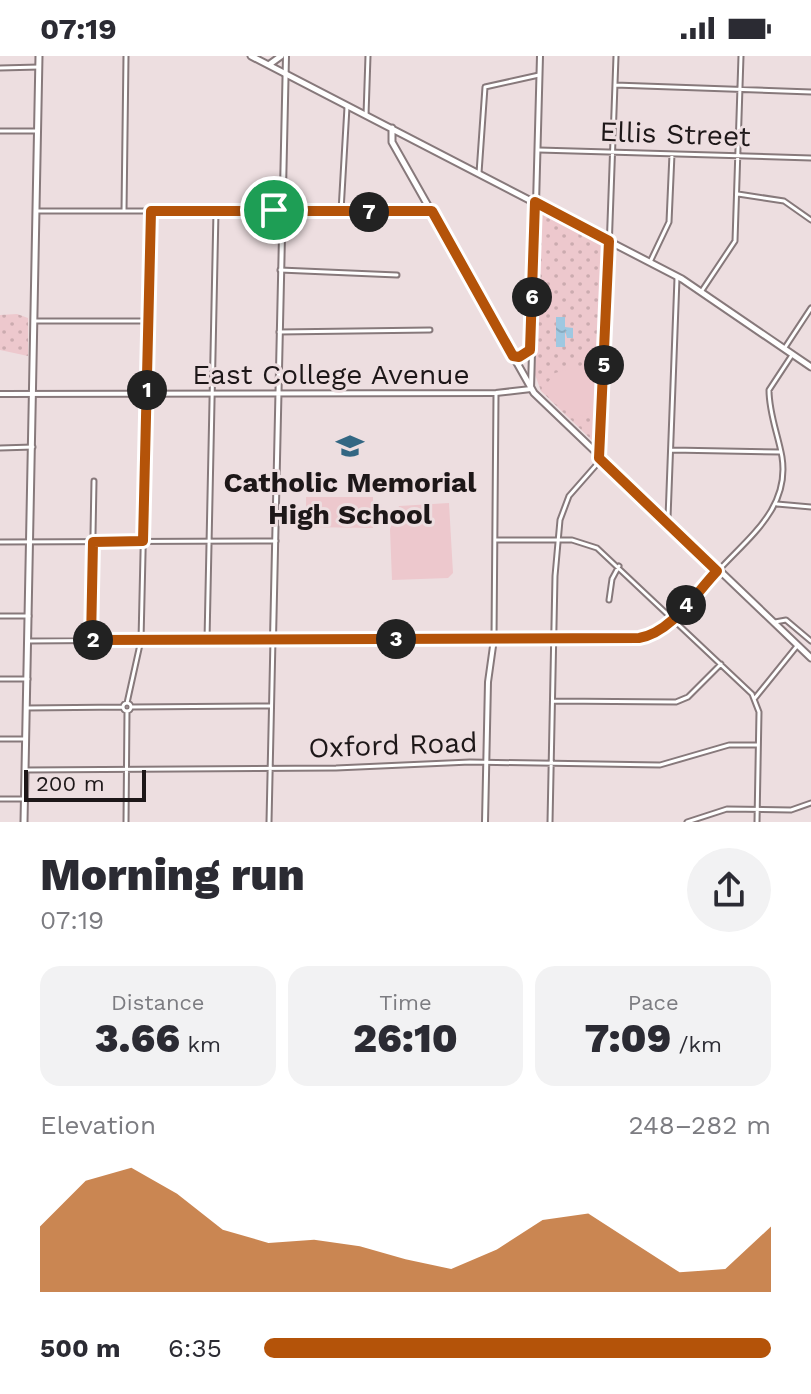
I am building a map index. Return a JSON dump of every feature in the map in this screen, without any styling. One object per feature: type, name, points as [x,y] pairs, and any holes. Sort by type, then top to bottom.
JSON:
[{"type":"main road","points":[[24,822],[39,56]]},
{"type":"main road","points":[[251,56],[284,70],[677,276],[811,367]]},
{"type":"main road","points":[[265,63],[275,63],[283,56]]},
{"type":"main road","points":[[392,128],[392,142],[531,389],[599,458],[811,658]]},
{"type":"main road","points":[[513,356],[525,356],[530,350]]},
{"type":"street","points":[[124,211],[126,56]]},
{"type":"street","points":[[269,822],[283,56]]},
{"type":"street","points":[[366,115],[368,56]]},
{"type":"street","points":[[531,389],[540,56]]},
{"type":"street","points":[[550,822],[559,540],[564,506],[599,458],[616,56]]},
{"type":"street","points":[[701,292],[734,243],[741,56]]},
{"type":"street","points":[[0,68],[39,67]]},
{"type":"street","points":[[479,173],[484,88],[539,75]]},
{"type":"street","points":[[615,85],[811,92]]},
{"type":"street","points":[[341,211],[348,105]]},
{"type":"street","points":[[0,131],[38,131]]},
{"type":"street","name":"Ellis Street","points":[[537,150],[811,158]]},
{"type":"street","points":[[650,262],[669,224],[672,154]]},
{"type":"street","points":[[736,194],[777,198],[810,218]]},
{"type":"street","points":[[37,211],[432,211]]},
{"type":"street","points":[[126,822],[127,703],[141,640],[151,211]]},
{"type":"street","points":[[207,640],[216,211]]},
{"type":"street","points":[[280,270],[397,275]]},
{"type":"street","points":[[666,521],[670,514],[677,276]]},
{"type":"street","points":[[784,349],[811,308]]},
{"type":"street","points":[[35,321],[148,321]]},
{"type":"street","points":[[279,332],[430,330]]},
{"type":"street","points":[[28,641],[644,637],[659,632],[777,504],[783,481],[781,452],[770,412],[769,390],[792,355]]},
{"type":"street","name":"East College Avenue","points":[[0,394],[496,393],[531,389]]},
{"type":"street","points":[[485,822],[488,682],[494,639],[496,393]]},
{"type":"street","points":[[0,448],[33,447]]},
{"type":"street","points":[[672,450],[781,452]]},
{"type":"street","points":[[91,640],[94,481]]},
{"type":"street","points":[[777,504],[811,507]]},
{"type":"street","points":[[495,540],[589,543],[619,566],[755,698],[759,707],[757,822]]},
{"type":"street","points":[[0,542],[276,541]]},
{"type":"street","points":[[609,600],[612,579],[619,566]]},
{"type":"street","points":[[0,616],[29,616]]},
{"type":"street","points":[[772,624],[786,620],[811,641]]},
{"type":"street","points":[[755,698],[797,646]]},
{"type":"street","points":[[553,701],[676,702],[692,693],[721,664]]},
{"type":"street","points":[[0,679],[28,679]]},
{"type":"street","points":[[123,707],[127,703]]},
{"type":"street","points":[[27,708],[271,706]]},
{"type":"street","points":[[0,739],[26,739]]},
{"type":"street","name":"Oxford Road","points":[[26,770],[270,769],[486,762],[660,765],[729,745],[758,745]]},
{"type":"street","points":[[0,799],[25,799]]},
{"type":"street","points":[[687,822],[722,809],[791,810],[811,803]]},
{"type":"shaded area","points":[[539,208],[604,243],[596,444],[541,391],[534,372]]},
{"type":"shaded area","points":[[17,314],[28,318],[28,356],[0,350],[0,315]]},
{"type":"shaded area","points":[[584,365],[598,367],[596,392],[585,417],[555,404],[542,390],[555,373]]},
{"type":"shaded area","points":[[306,497],[373,497],[373,528],[306,527]]},
{"type":"shaded area","points":[[449,503],[453,573],[448,578],[392,580],[390,529],[399,506]]},
{"type":"water","points":[[556,317],[565,317],[565,327],[573,328],[573,338],[567,338],[565,330],[565,347],[556,347]]},
{"type":"place","name":"Catholic Memorial High School","points":[[350,446]]},
{"type":"route","points":[[535,202],[609,241],[599,458],[717,571],[659,632],[639,638],[91,640],[93,542],[143,541],[151,211],[274,210],[432,211],[513,356],[519,357],[527,355],[530,350],[535,202]]}]
